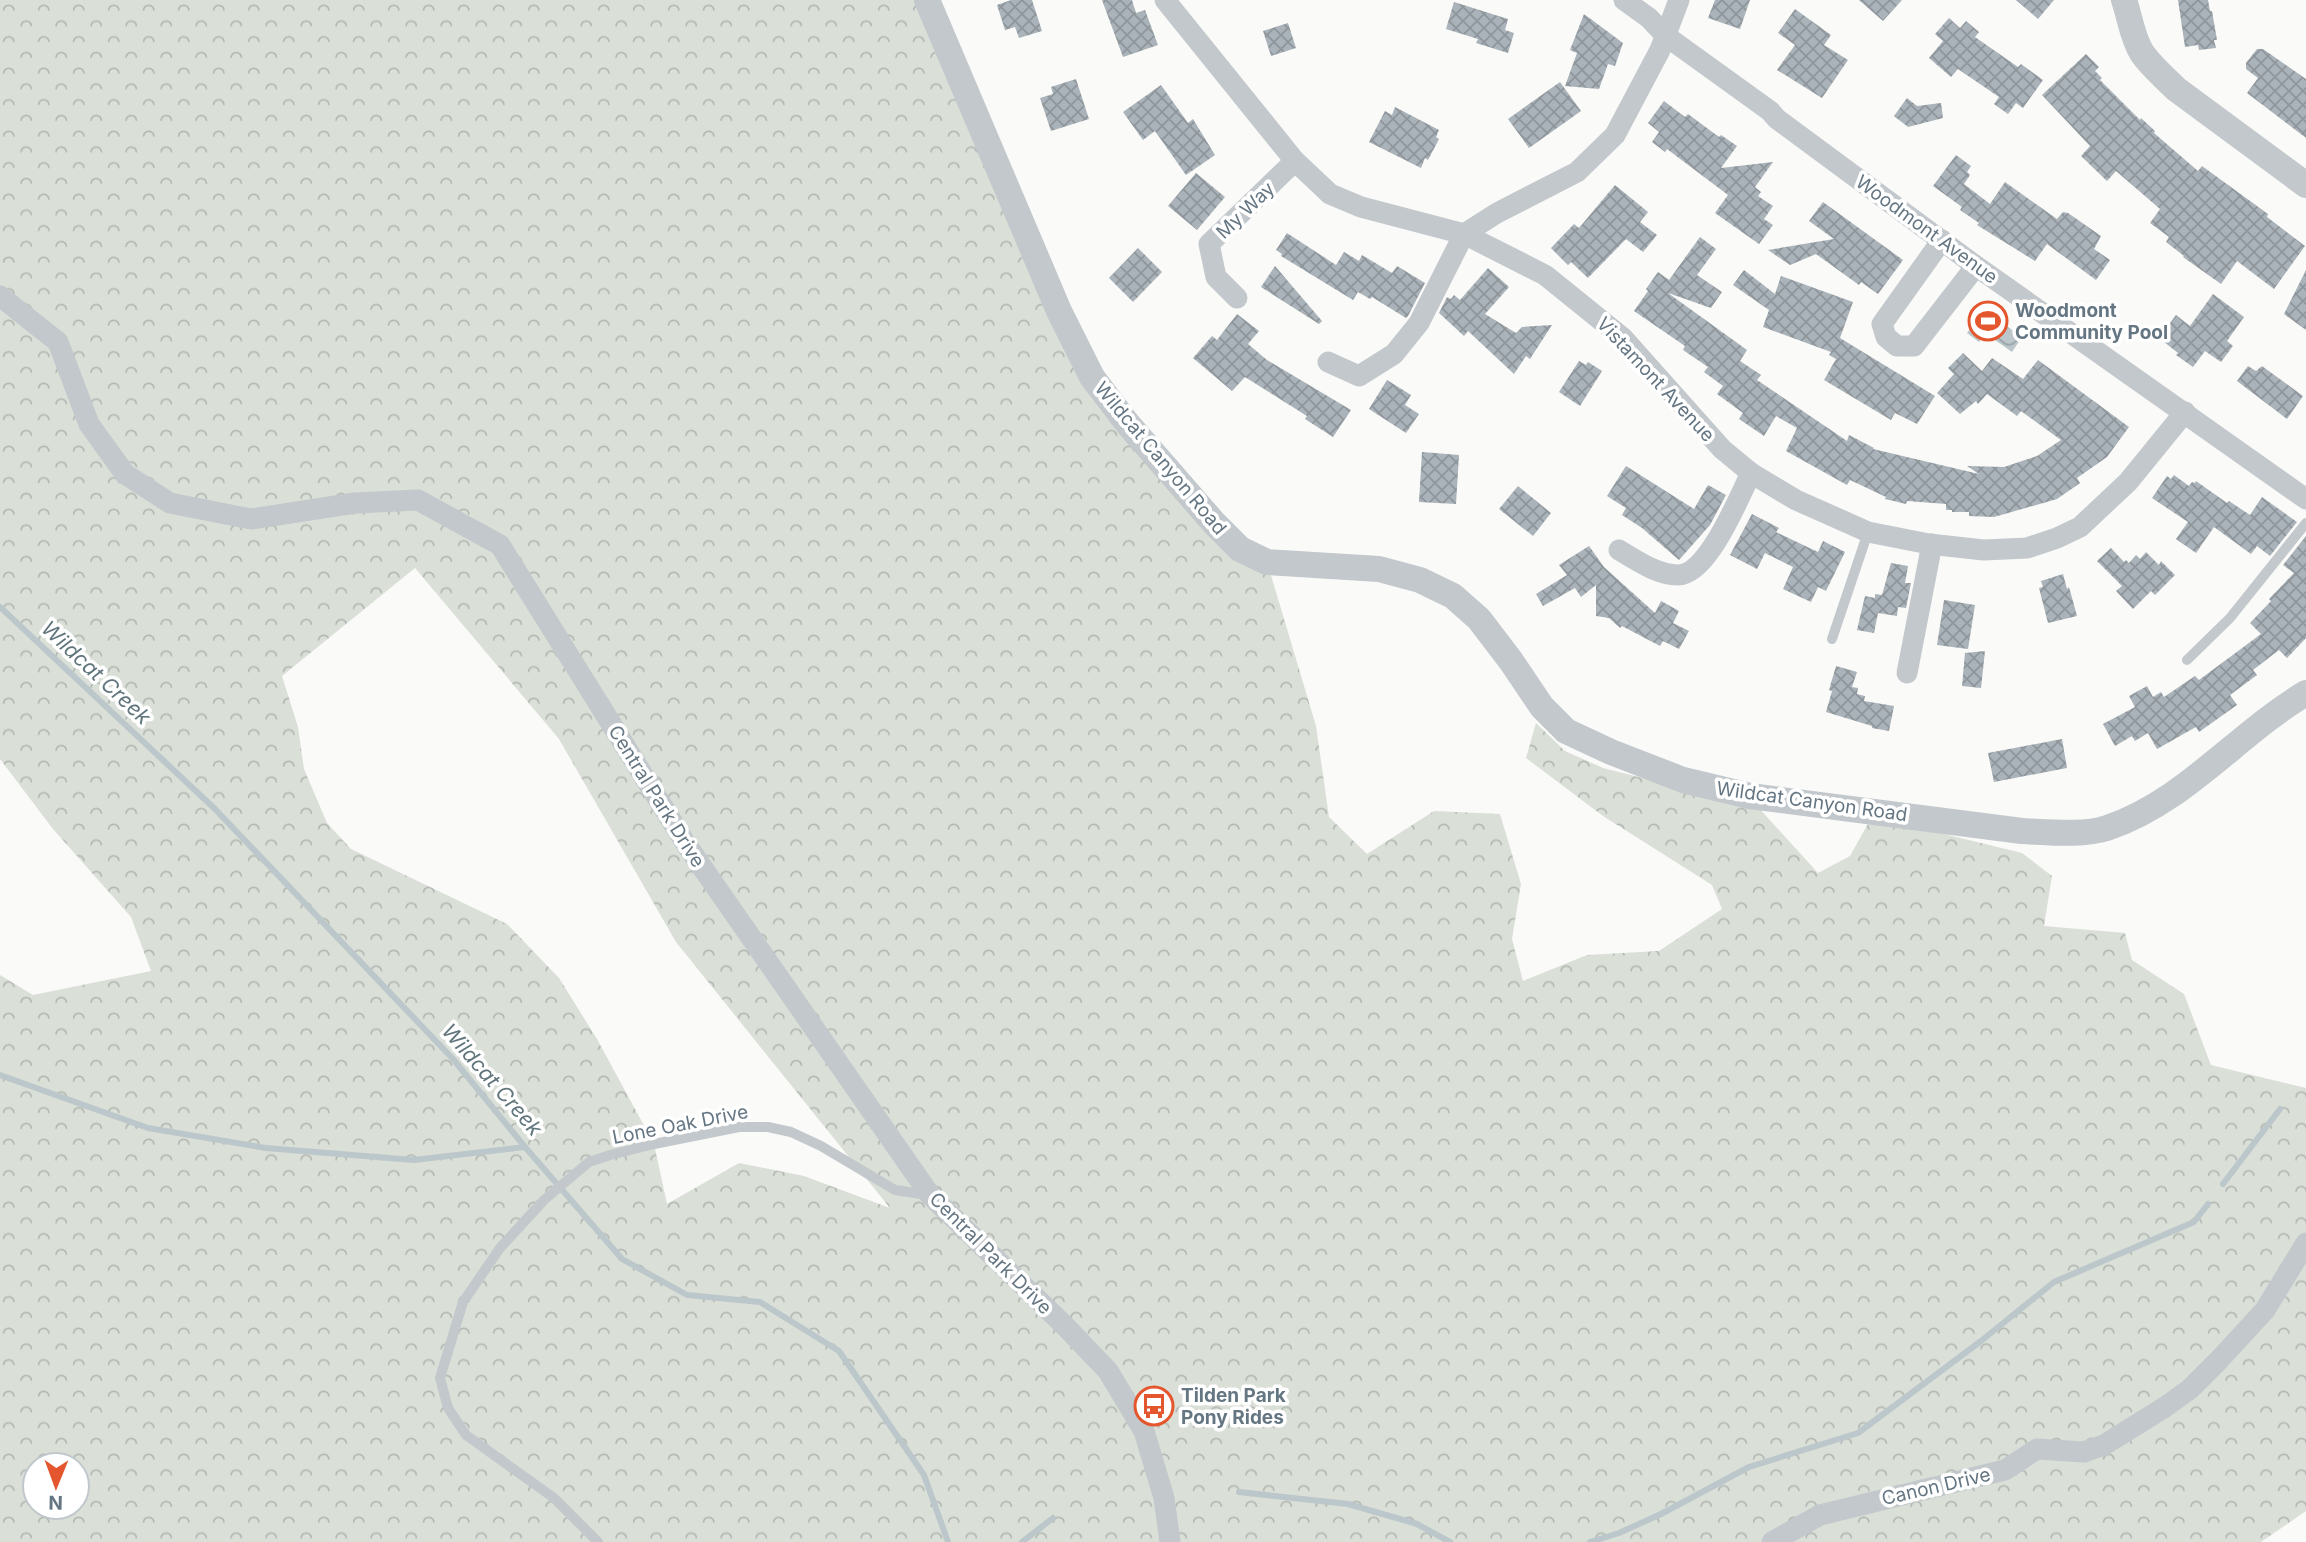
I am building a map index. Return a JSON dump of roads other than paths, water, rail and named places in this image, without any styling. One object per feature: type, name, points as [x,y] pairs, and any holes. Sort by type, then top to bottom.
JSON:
[{"type":"street","name":"Wildcat Canyon Road","points":[[927,0],[1059,311],[1092,377],[1127,423],[1179,483],[1240,549],[1267,562],[1378,569],[1420,580],[1453,596],[1479,619],[1542,707],[1566,731],[1611,752],[1683,779],[1750,796],[2022,831],[2060,833],[2106,829],[2164,801],[2306,693]]},
{"type":"street","name":"Vistamont Avenue","points":[[1165,0],[1296,161],[1330,194],[1361,207],[1464,234],[1545,275],[1623,338],[1721,449],[1751,473],[1796,500],[1868,532],[1984,550],[2027,548],[2057,538],[2080,527],[2128,482],[2185,412]]},
{"type":"street","name":"Woodmont Avenue","points":[[1624,0],[1649,18],[1667,36],[1976,266],[2306,499]]},
{"type":"street","points":[[1328,362],[1359,376],[1394,354],[1419,323],[1464,234],[1497,213],[1577,173],[1615,135],[1667,36],[1679,0]]},
{"type":"street","points":[[2124,0],[2132,30],[2142,52],[2158,71],[2176,89],[2306,184]]},
{"type":"street","name":"My Way","points":[[1237,298],[1216,277],[1209,244],[1296,161]]},
{"type":"street","points":[[1942,240],[1882,324],[1886,337],[1897,346],[1914,345],[1976,266]]},
{"type":"street","name":"Central Park Drive","points":[[0,296],[58,342],[89,424],[125,474],[170,503],[251,519],[355,503],[418,500],[500,545],[686,844],[930,1195],[1108,1371],[1144,1431],[1164,1498],[1170,1542]]},
{"type":"street","points":[[1619,550],[1654,569],[1679,575],[1693,571],[1720,536],[1751,473]]},
{"type":"street","points":[[1907,673],[1932,544]]},
{"type":"street","name":"Canon Drive","points":[[1772,1542],[1820,1515],[2005,1470],[2037,1449],[2084,1452],[2104,1445],[2165,1408],[2218,1360],[2265,1310],[2306,1243]]},
{"type":"lane","points":[[2187,660],[2230,618],[2306,523]]},
{"type":"lane","points":[[1832,639],[1868,532]]},
{"type":"lane","name":"Lone Oak Drive","points":[[598,1542],[554,1498],[466,1434],[448,1408],[440,1378],[463,1302],[500,1248],[544,1200],[573,1174],[600,1158],[654,1143],[739,1127],[768,1127],[791,1132],[821,1146],[895,1189],[930,1195]]},
{"type":"water","name":"Woodmont Community Pool","points":[[1984,310],[2022,337],[2012,352],[1985,333],[1979,342],[1967,333]]},
{"type":"waterway","name":"Wildcat Creek","points":[[0,607],[215,809],[453,1059],[622,1259],[687,1295],[760,1302],[839,1351],[924,1475],[948,1542]]},
{"type":"waterway","points":[[0,1075],[148,1128],[266,1148],[414,1160],[525,1147]]},
{"type":"waterway","points":[[2223,1184],[2280,1109]]},
{"type":"waterway","points":[[1590,1542],[1619,1533],[1661,1514],[1749,1467],[1858,1433],[1981,1341],[2054,1282],[2194,1222],[2208,1204]]},
{"type":"waterway","points":[[1239,1492],[1348,1504],[1417,1524],[1450,1542]]},
{"type":"waterway","points":[[1022,1542],[1053,1518]]},
{"type":"place","name":"Woodmont Community Pool","points":[[1988,321]]},
{"type":"place","name":"Tilden Park Pony Rides","points":[[1154,1406]]}]
